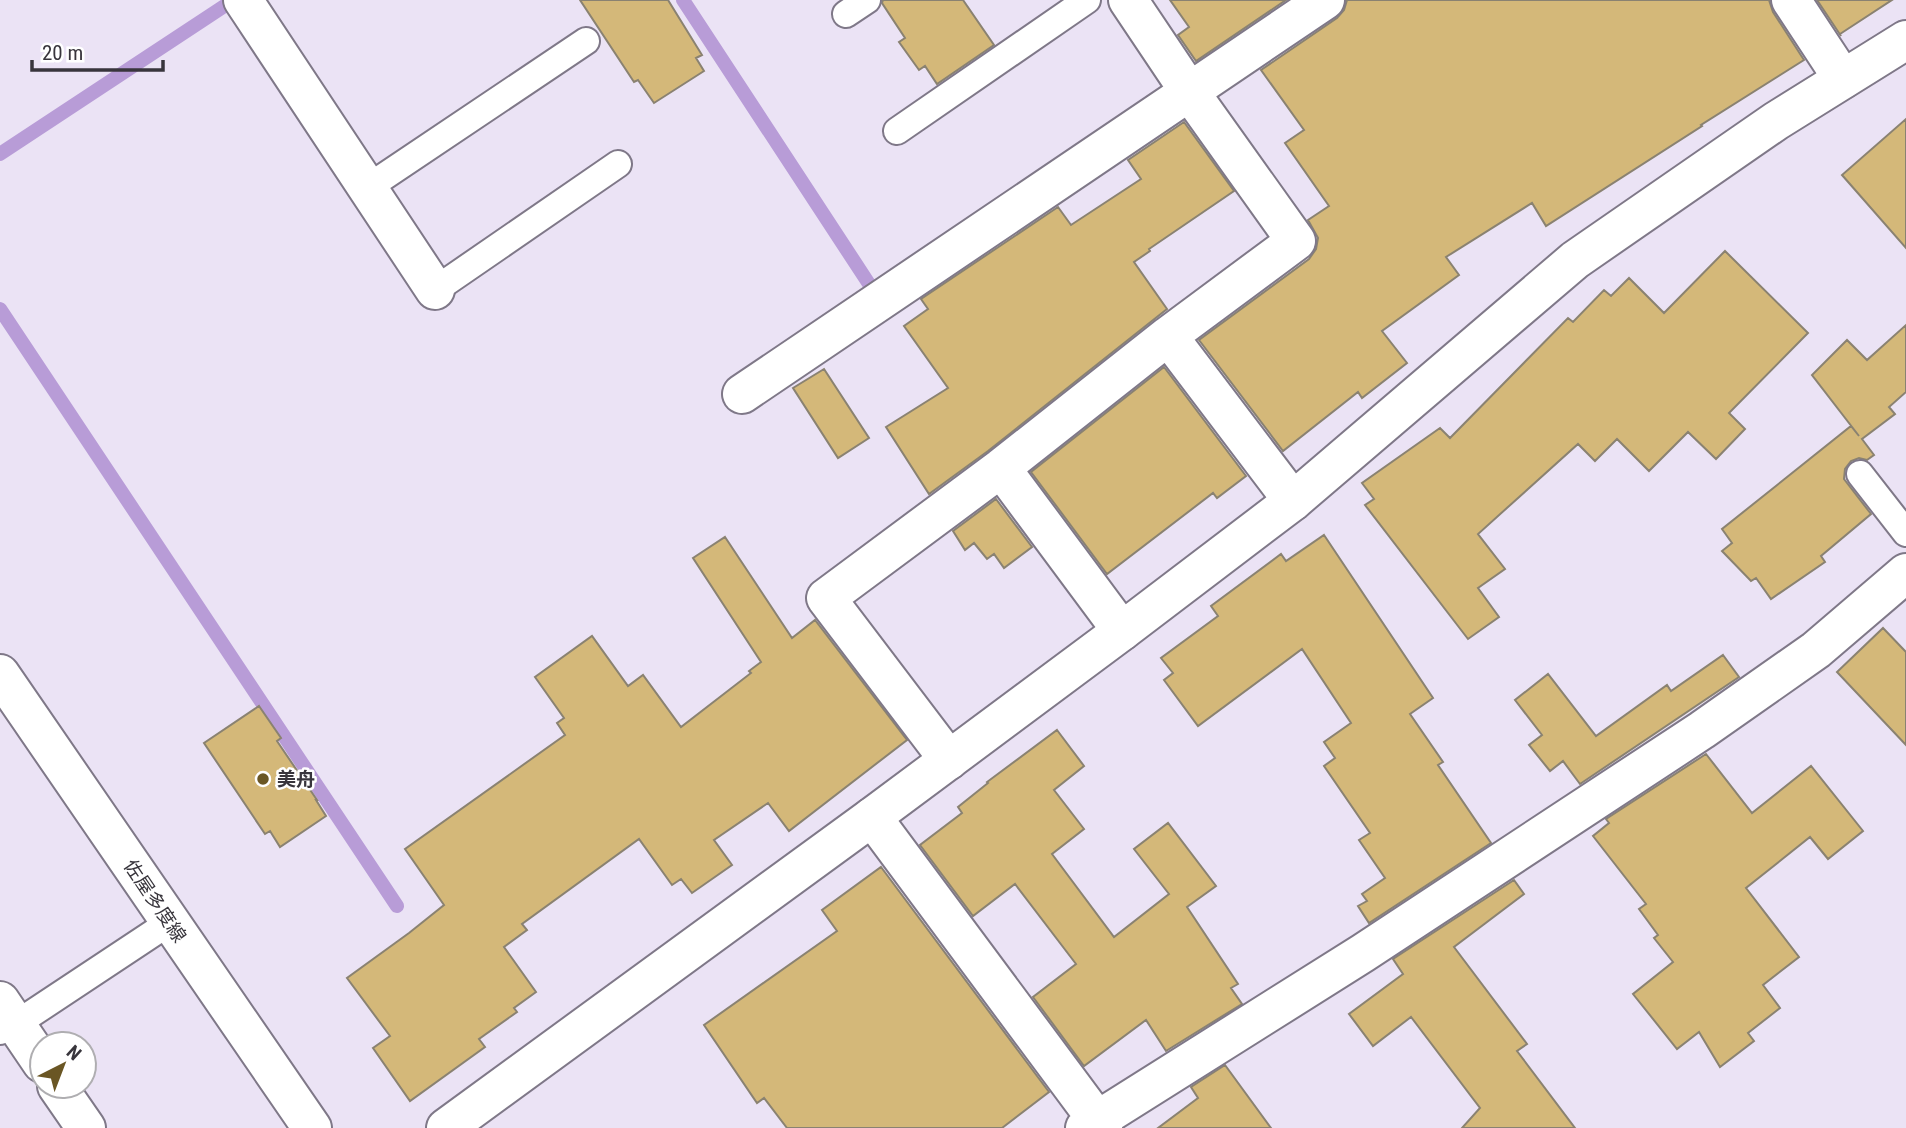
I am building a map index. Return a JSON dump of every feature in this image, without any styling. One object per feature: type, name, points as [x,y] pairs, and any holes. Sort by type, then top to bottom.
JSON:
[{"type":"street","points":[[243,0],[435,290]]},
{"type":"street","points":[[949,760],[826,598],[1001,468],[1168,336],[1296,241],[1128,0]]},
{"type":"street","points":[[741,394],[1325,0]]},
{"type":"street","points":[[1791,0],[1843,79]]},
{"type":"street","points":[[446,1128],[949,760],[1293,500],[1575,260],[1776,121],[1904,44]]},
{"type":"street","points":[[1168,336],[1293,500]]},
{"type":"street","points":[[1001,468],[1122,631]]},
{"type":"street","points":[[872,817],[1095,1125],[1702,730],[1816,650],[1906,573]]},
{"type":"street","name":"佐屋多度線","points":[[0,674],[312,1128]]},
{"type":"street","points":[[5,1019],[28,1046]]},
{"type":"street","points":[[67,1100],[86,1128]]},
{"type":"lane","points":[[897,131],[1087,0]]},
{"type":"lane","points":[[367,188],[586,41]]},
{"type":"lane","points":[[435,290],[618,164]]},
{"type":"lane","points":[[1860,474],[1906,533]]},
{"type":"lane","points":[[5,1019],[170,922]]},
{"type":"building","points":[[580,0],[668,0],[702,55],[696,58],[704,71],[654,103],[638,80],[634,82]]},
{"type":"building","points":[[883,0],[963,0],[994,45],[937,84],[925,66],[919,70],[899,42],[905,38],[882,3]]},
{"type":"building","points":[[1170,0],[1286,0],[1196,61],[1178,35],[1189,27]]},
{"type":"building","points":[[1347,0],[1769,0],[1773,12],[1804,60],[1546,226],[1532,203],[1446,257],[1459,275],[1382,331],[1407,363],[1362,398],[1358,392],[1283,451],[1199,340],[1309,259],[1316,249],[1318,238],[1308,220],[1329,206],[1285,143],[1304,130],[1261,70],[1337,18],[1344,10]]},
{"type":"building","points":[[1817,0],[1892,0],[1840,34],[1841,36]]},
{"type":"building","points":[[1906,119],[1906,248],[1842,175]]},
{"type":"building","points":[[1184,122],[1234,191],[1134,262],[1167,309],[988,451],[929,494],[886,427],[948,388],[904,326],[928,309],[921,299],[1058,207],[1071,225],[1141,179],[1128,160]]},
{"type":"building","points":[[1725,251],[1808,333],[1729,413],[1745,429],[1716,459],[1688,432],[1649,471],[1617,439],[1595,461],[1578,444],[1478,534],[1505,569],[1478,588],[1499,617],[1468,639],[1365,505],[1374,499],[1362,483],[1440,428],[1450,438],[1568,318],[1573,322],[1604,290],[1611,296],[1629,278],[1664,313]]},
{"type":"building","points":[[1906,325],[1906,392],[1889,407],[1895,414],[1862,439],[1874,455],[1867,460],[1859,458],[1851,461],[1845,469],[1844,479],[1871,514],[1821,556],[1825,562],[1771,599],[1756,578],[1751,581],[1722,551],[1732,543],[1722,529],[1851,426],[1859,436],[1812,375],[1847,340],[1867,360]]},
{"type":"building","points":[[1164,367],[1246,476],[1217,498],[1213,493],[1107,574],[1031,472]]},
{"type":"building","points":[[824,369],[869,438],[838,458],[793,388]]},
{"type":"building","points":[[996,499],[1032,547],[1004,568],[994,554],[987,559],[974,543],[965,550],[953,531]]},
{"type":"building","points":[[1324,535],[1433,698],[1410,714],[1443,762],[1438,765],[1491,843],[1369,923],[1358,906],[1367,901],[1362,894],[1385,878],[1359,840],[1370,833],[1324,766],[1335,758],[1324,742],[1351,723],[1302,649],[1198,726],[1164,680],[1173,673],[1161,658],[1218,616],[1211,606],[1281,554],[1286,561]]},
{"type":"building","points":[[725,537],[792,638],[815,620],[907,740],[789,831],[768,803],[714,840],[732,865],[692,893],[681,879],[672,885],[639,839],[522,924],[527,930],[504,947],[536,992],[514,1008],[517,1012],[479,1039],[485,1047],[410,1101],[373,1048],[390,1036],[347,978],[444,905],[405,849],[565,735],[557,723],[564,718],[535,677],[592,636],[628,686],[643,675],[681,727],[751,673],[749,671],[761,662],[693,558]]},
{"type":"building","points":[[1883,628],[1906,652],[1906,745],[1837,672]]},
{"type":"building","points":[[1723,655],[1739,677],[1580,784],[1563,761],[1550,771],[1529,745],[1542,735],[1515,700],[1548,674],[1596,736],[1667,685],[1671,691]]},
{"type":"building","points":[[259,706],[281,738],[277,741],[326,816],[280,847],[270,831],[265,834],[204,743]]},
{"type":"building","points":[[1057,730],[1084,766],[1054,790],[1084,829],[1052,854],[1114,937],[1169,894],[1134,849],[1168,823],[1216,886],[1187,907],[1238,984],[1231,988],[1242,1004],[1166,1051],[1146,1020],[1084,1066],[1033,997],[1076,964],[1015,884],[973,916],[920,845],[962,813],[958,807],[987,782]]},
{"type":"building","points":[[1706,754],[1752,813],[1811,766],[1863,831],[1828,859],[1810,837],[1746,888],[1799,957],[1763,985],[1780,1008],[1748,1033],[1754,1041],[1720,1067],[1699,1032],[1677,1049],[1633,994],[1673,962],[1654,938],[1658,935],[1639,909],[1646,904],[1593,836],[1609,823],[1606,819]]},
{"type":"building","points":[[881,867],[1049,1092],[1002,1128],[787,1128],[764,1098],[757,1103],[704,1025],[837,931],[822,910]]},
{"type":"building","points":[[1514,880],[1524,894],[1454,947],[1527,1044],[1517,1051],[1575,1128],[1462,1128],[1480,1108],[1411,1017],[1373,1046],[1349,1014],[1403,974],[1393,959]]},
{"type":"building","points":[[1225,1065],[1271,1128],[1158,1128],[1198,1098],[1191,1087]]},
{"type":"waterway","points":[[683,0],[873,290]]},
{"type":"waterway","points":[[0,154],[229,3]]},
{"type":"waterway","points":[[0,309],[397,906]]},
{"type":"place","name":"美舟","points":[[263,779]]}]
